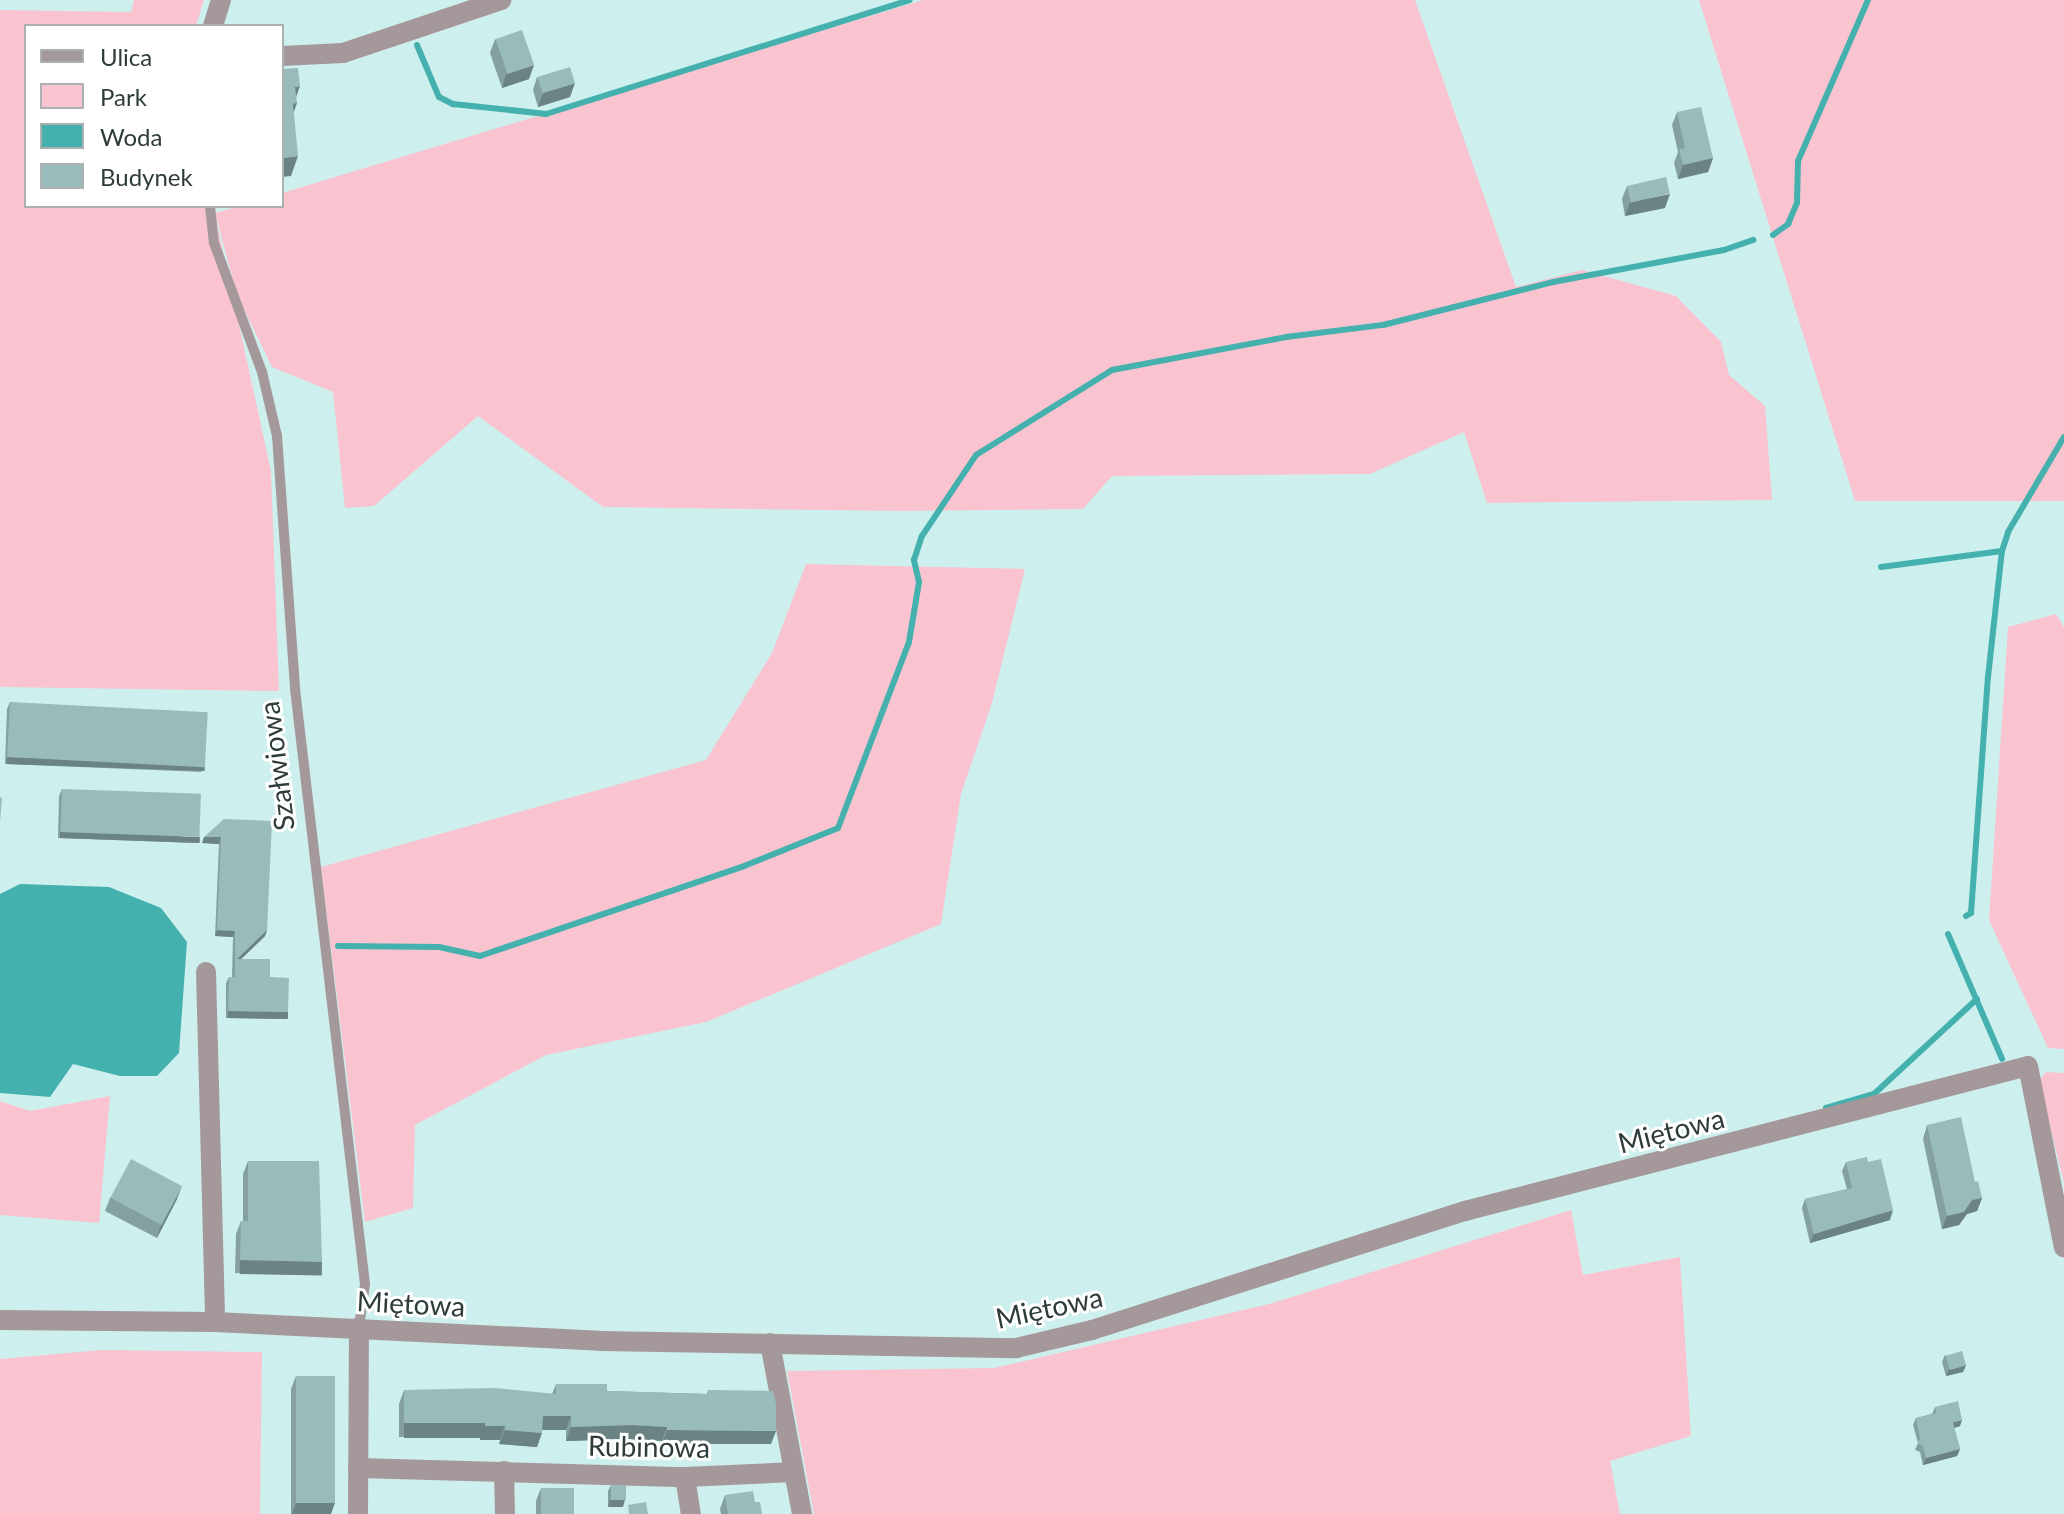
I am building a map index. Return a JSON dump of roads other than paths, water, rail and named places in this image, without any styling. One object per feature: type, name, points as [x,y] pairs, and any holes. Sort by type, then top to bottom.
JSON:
[{"type":"street","points":[[214,24],[221,0]]},
{"type":"street","points":[[284,56],[343,53],[501,0]]},
{"type":"street","points":[[206,972],[215,1322]]},
{"type":"street","name":"Miętowa","points":[[0,1320],[359,1327],[600,1341],[991,1349],[1037,1344],[1092,1330],[1465,1211],[2028,1066],[2064,1247]]},
{"type":"street","points":[[358,1514],[359,1327]]},
{"type":"street","points":[[770,1343],[802,1514]]},
{"type":"street","name":"Rubinowa","points":[[358,1468],[685,1477],[794,1472]]},
{"type":"street","points":[[504,1471],[505,1514]]},
{"type":"street","points":[[685,1477],[691,1514]]},
{"type":"lane","name":"Szałwiowa","points":[[210,208],[214,243],[262,372],[277,436],[295,689],[365,1284],[359,1327]]},
{"type":"water","points":[[20,884],[109,887],[161,908],[187,942],[179,1053],[157,1076],[120,1076],[73,1064],[50,1097],[0,1093],[0,894]]},
{"type":"waterway","points":[[417,45],[439,97],[453,104],[546,114],[910,0]]},
{"type":"waterway","points":[[1773,235],[1788,224],[1797,203],[1798,161],[1868,0]]},
{"type":"waterway","points":[[338,946],[439,947],[480,956],[744,866],[838,828],[909,642],[919,582],[914,560],[922,536],[976,455],[1112,370],[1286,337],[1383,325],[1553,282],[1724,250],[1753,240]]},
{"type":"waterway","points":[[1966,916],[1971,913],[1988,677],[2002,551],[2008,532],[2064,437]]},
{"type":"waterway","points":[[1881,567],[2002,551]]},
{"type":"waterway","points":[[1948,934],[2002,1059]]},
{"type":"waterway","points":[[1826,1108],[1874,1094],[1977,999]]}]
